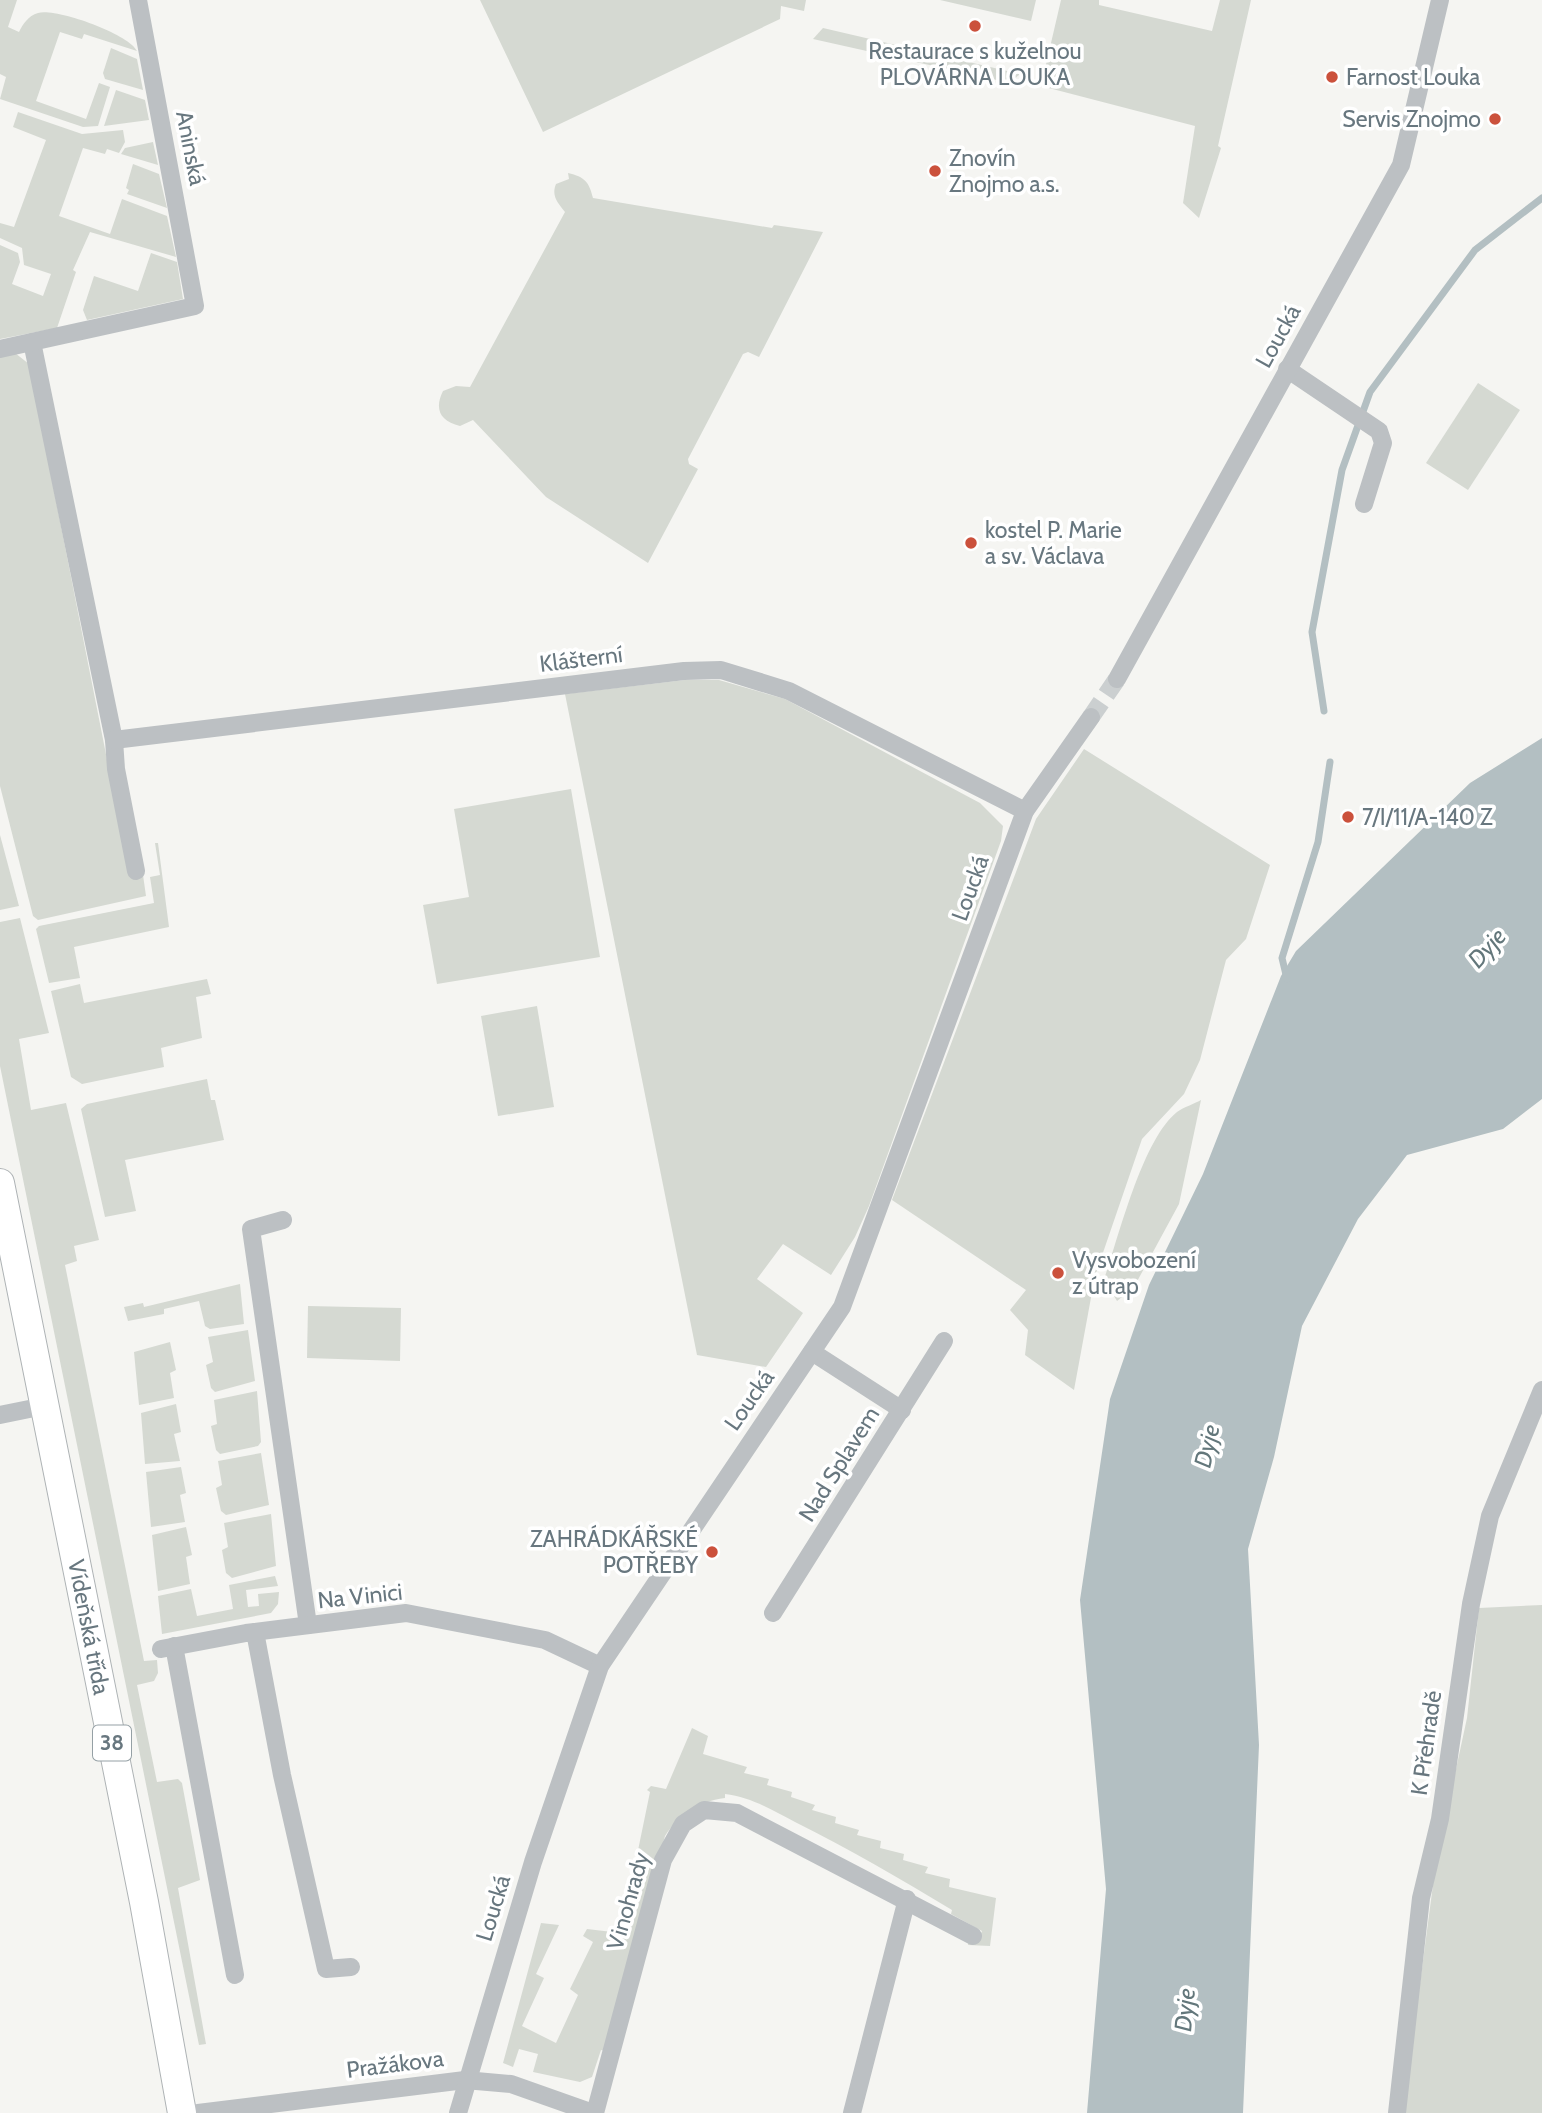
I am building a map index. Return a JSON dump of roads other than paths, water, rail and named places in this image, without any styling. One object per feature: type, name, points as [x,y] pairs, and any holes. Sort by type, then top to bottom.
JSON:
[{"type":"main road","name":"Vídeňská třída","points":[[0,1183],[131,1836],[182,2113]]},
{"type":"street","name":"Aninská","points":[[32,342],[195,306],[138,0]]},
{"type":"street","name":"Loucká","points":[[1117,679],[1401,165],[1440,0]]},
{"type":"street","points":[[0,349],[32,342],[114,740],[116,769],[136,871]]},
{"type":"street","points":[[1287,369],[1379,432],[1383,443],[1364,504]]},
{"type":"street","name":"Klášterní","points":[[114,740],[684,671],[721,670],[789,691],[1025,811]]},
{"type":"street","name":"Loucká","points":[[458,2113],[465,2080],[533,1862],[600,1666],[842,1307],[1025,811],[1091,717]]},
{"type":"street","points":[[283,1220],[251,1229],[308,1625]]},
{"type":"street","name":"Nad Splavem","points":[[773,1613],[944,1341]]},
{"type":"street","points":[[812,1352],[902,1410]]},
{"type":"street","name":"K Přehradě","points":[[1396,2113],[1421,1898],[1440,1819],[1471,1604],[1490,1516],[1542,1390]]},
{"type":"street","points":[[0,1415],[44,1406]]},
{"type":"street","name":"Na Vinici","points":[[235,1975],[167,1648],[255,1632],[406,1613],[545,1640],[600,1666]]},
{"type":"street","points":[[255,1632],[282,1775],[326,1969],[351,1967]]},
{"type":"street","name":"Vinohrady","points":[[594,2113],[663,1860],[683,1825],[704,1810],[737,1813],[907,1899],[973,1936]]},
{"type":"street","points":[[852,2113],[907,1899]]},
{"type":"street","name":"Pražákova","points":[[198,2113],[465,2080],[511,2084],[594,2113]]},
{"type":"water","name":"Dyje","points":[[1542,738],[1542,1099],[1503,1129],[1407,1155],[1358,1219],[1302,1326],[1274,1457],[1248,1549],[1259,1745],[1243,2113],[1087,2113],[1106,1889],[1080,1600],[1110,1399],[1149,1285],[1203,1174],[1281,976],[1296,951],[1470,783]]},
{"type":"waterway","points":[[1324,711],[1312,632],[1342,470],[1370,392],[1475,250],[1542,198]]},
{"type":"waterway","points":[[1287,979],[1282,958],[1318,842],[1330,762]]},
{"type":"tunnel","points":[[1091,717],[1117,679]]},
{"type":"place","name":"Restaurace s kuželnou PLOVÁRNA LOUKA","points":[[975,26]]},
{"type":"place","name":"Farnost Louka","points":[[1332,77]]},
{"type":"place","name":"Servis Znojmo","points":[[1495,119]]},
{"type":"place","name":"Znovín Znojmo a.s.","points":[[935,171]]},
{"type":"place","name":"kostel P. Marie a sv. Václava","points":[[971,543]]},
{"type":"place","name":"7/I/11/A-140 Z","points":[[1348,817]]},
{"type":"place","name":"Vysvobození z útrap","points":[[1058,1273]]},
{"type":"place","name":"ZAHRÁDKÁŘSKÉ POTŘEBY","points":[[712,1552]]}]
